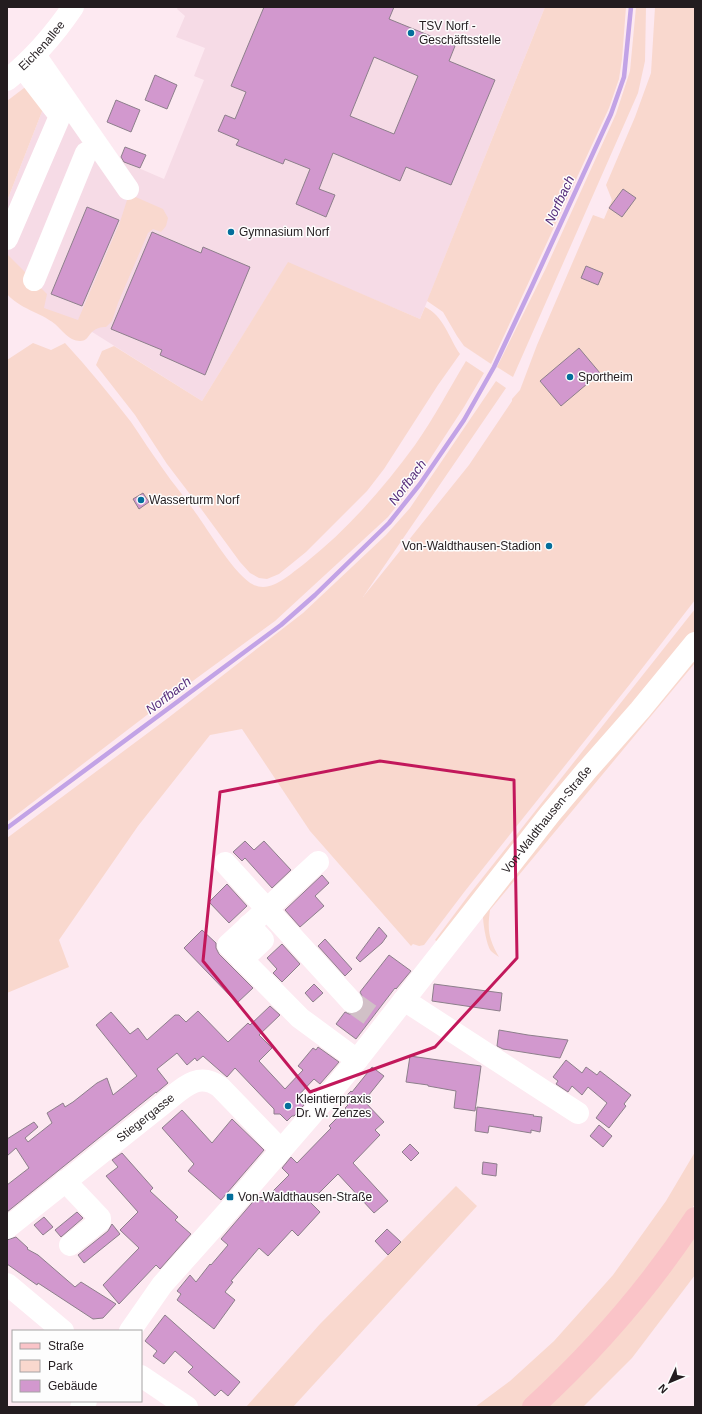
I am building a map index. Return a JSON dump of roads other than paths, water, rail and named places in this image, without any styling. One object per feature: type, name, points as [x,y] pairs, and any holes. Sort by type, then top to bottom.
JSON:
[{"type":"main road","points":[[533,1407],[560,1383],[620,1318],[662,1265],[695,1218]]},
{"type":"street","name":"Eichenallee","points":[[22,68],[60,26],[73,7]]},
{"type":"street","points":[[22,68],[121,187],[103,175],[60,116],[22,68]]},
{"type":"street","points":[[7,239],[60,116]]},
{"type":"street","points":[[34,280],[86,153]]},
{"type":"street","name":"Von-Waldthausen-Straße","points":[[131,1330],[162,1285],[281,1150],[357,1060],[379,1021],[404,1000],[550,814],[640,710],[695,643]]},
{"type":"street","points":[[318,862],[228,945],[300,1018],[357,1060]]},
{"type":"street","points":[[225,863],[352,1002]]},
{"type":"street","points":[[404,1000],[578,1113]]},
{"type":"street","name":"Stiegergasse","points":[[7,1228],[183,1088],[195,1081],[202,1080],[214,1083],[220,1087],[281,1150]]},
{"type":"street","points":[[65,1181],[100,1218],[100,1221],[70,1245]]},
{"type":"street","points":[[7,1284],[62,1330]]},
{"type":"street","points":[[142,1377],[187,1407]]},
{"type":"waterway","name":"Norfbach","points":[[7,828],[281,625],[315,595],[389,523],[420,484],[464,420],[494,367],[611,114],[624,77],[631,7]]},
{"type":"tunnel","points":[[352,1002],[373,1017]]},
{"type":"place","name":"TSV Norf - Geschäftsstelle","points":[[411,33]]},
{"type":"place","name":"Gymnasium Norf","points":[[231,232]]},
{"type":"place","name":"Sportheim","points":[[570,377]]},
{"type":"place","name":"Wasserturm Norf","points":[[141,500]]},
{"type":"place","name":"Von-Waldthausen-Stadion","points":[[549,546]]},
{"type":"place","name":"Kleintierpraxis Dr. W. Zenzes","points":[[288,1106]]},
{"type":"place","name":"Von-Waldthausen-Straße","points":[[230,1197]]}]
